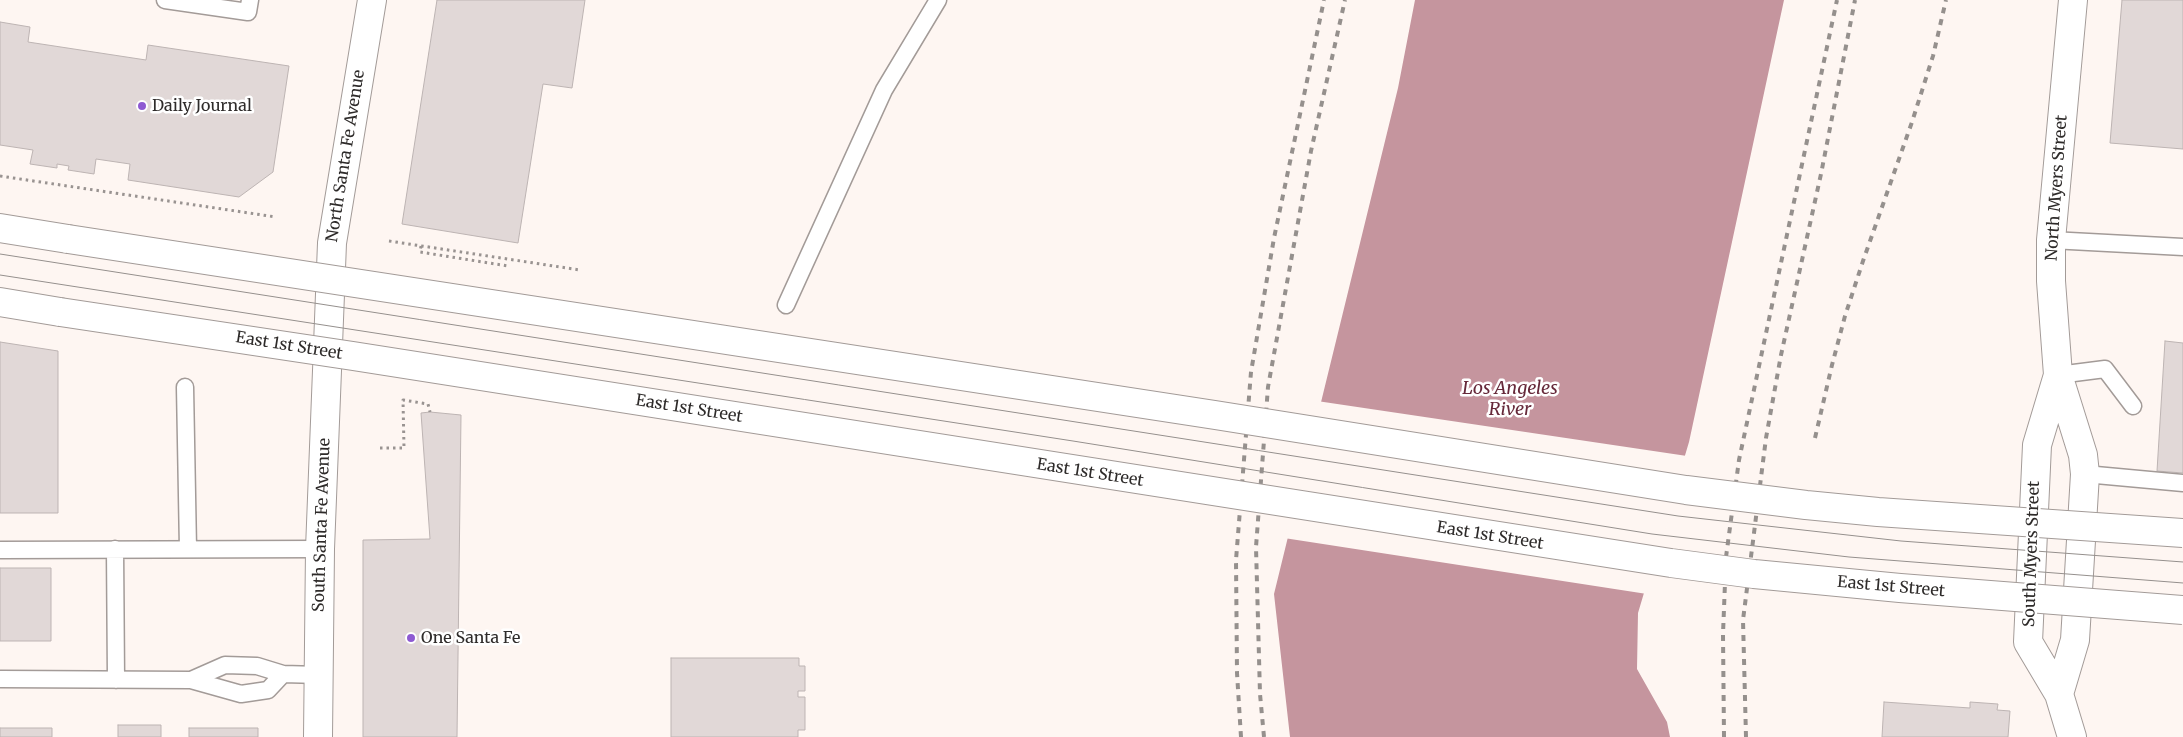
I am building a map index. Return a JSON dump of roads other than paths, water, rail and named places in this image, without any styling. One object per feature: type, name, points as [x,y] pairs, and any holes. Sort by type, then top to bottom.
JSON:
[{"type":"main road","name":"North Santa Fe Avenue","points":[[329,312],[332,244],[372,0]]},
{"type":"main road","name":"North Myers Street","points":[[2073,0],[2051,240],[2051,281],[2058,375],[2083,454],[2085,474]]},
{"type":"main road","points":[[0,228],[1195,412],[1686,490],[1878,512],[2183,533]]},
{"type":"main road","name":"East 1st Street","points":[[0,302],[1680,564],[1891,587],[2183,610]]},
{"type":"main road","name":"South Santa Fe Avenue","points":[[318,737],[320,549],[329,312]]},
{"type":"main road","name":"North Myers Street","points":[[2036,466],[2037,445],[2058,375]]},
{"type":"main road","name":"South Myers Street","points":[[2036,466],[2028,642],[2059,694],[2072,737]]},
{"type":"main road","points":[[2059,694],[2075,640],[2085,474]]},
{"type":"lane","points":[[164,0],[248,12],[250,0]]},
{"type":"lane","points":[[786,305],[884,90],[938,0]]},
{"type":"lane","points":[[2051,240],[2183,247]]},
{"type":"lane","points":[[2058,375],[2105,370],[2133,406]]},
{"type":"lane","points":[[185,387],[188,549]]},
{"type":"lane","points":[[2085,474],[2183,483]]},
{"type":"lane","points":[[115,549],[116,680]]},
{"type":"lane","points":[[0,550],[320,549]]},
{"type":"lane","points":[[191,680],[225,665],[257,666],[283,674],[319,675]]},
{"type":"lane","points":[[0,679],[191,680],[241,694],[268,690],[283,674]]},
{"type":"water","name":"Los Angeles River","points":[[1415,0],[1784,0],[1689,442],[1638,613],[1637,669],[1667,722],[1670,737],[1290,737],[1274,594],[1398,88]]},
{"type":"tram line","points":[[0,254],[1678,516],[1901,541],[2183,562]]},
{"type":"tram line","points":[[0,275],[1073,441],[1652,534],[1849,557],[2183,583]]},
{"type":"railway","points":[[1241,737],[1237,673],[1236,560],[1251,372],[1274,238],[1324,0]]},
{"type":"railway","points":[[1264,737],[1260,694],[1256,547],[1268,387],[1311,151],[1345,0]]},
{"type":"railway","points":[[1724,737],[1723,634],[1726,557],[1739,460],[1837,0]]},
{"type":"railway","points":[[1746,737],[1743,620],[1766,438],[1781,355],[1821,174],[1855,0]]},
{"type":"railway","points":[[1815,438],[1845,316],[1912,122],[1933,56],[1946,0]]},
{"type":"place","name":"Daily Journal","points":[[142,106]]},
{"type":"place","name":"One Santa Fe","points":[[411,638]]}]
